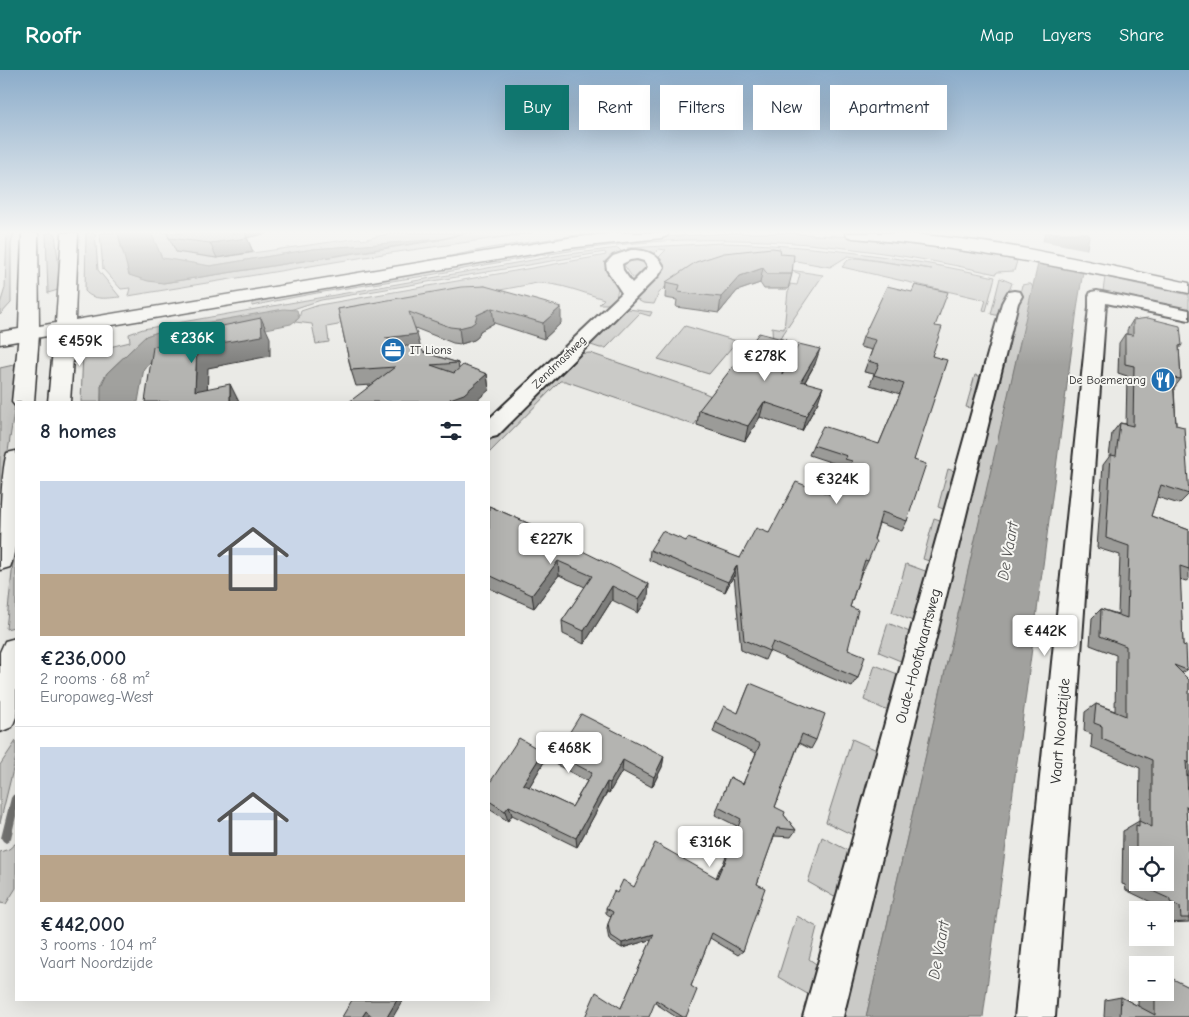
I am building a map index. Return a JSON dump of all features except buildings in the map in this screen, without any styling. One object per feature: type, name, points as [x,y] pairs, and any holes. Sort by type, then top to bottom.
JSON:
[{"type":"main road","points":[[23,401],[29,327],[30,277]]},
{"type":"main road","points":[[59,401],[67,277]]},
{"type":"main road","points":[[0,338],[29,327],[312,277]]},
{"type":"main road","points":[[65,321],[348,277]]},
{"type":"main road","points":[[1151,277],[1189,288]]},
{"type":"main road","points":[[0,325],[29,327]]},
{"type":"main road","points":[[0,559],[15,465]]},
{"type":"main road","points":[[4,712],[15,656]]},
{"type":"street","name":"Zendmastweg","points":[[490,429],[630,293]]},
{"type":"street","name":"Oude-Hoofdvaartsweg","points":[[823,1017],[1014,296]]},
{"type":"street","name":"Vaart Noordzijde","points":[[1035,1017],[1098,307],[1097,296],[1189,315]]},
{"type":"shaded area","points":[[5,277],[11,277],[11,303],[0,315],[0,304],[5,288]]},
{"type":"shaded area","points":[[47,277],[59,277],[58,290],[48,293]]},
{"type":"shaded area","points":[[85,277],[104,277],[120,297],[96,298],[85,291]]},
{"type":"shaded area","points":[[110,277],[156,277],[163,283],[200,277],[242,277],[128,296],[130,288],[121,289]]},
{"type":"shaded area","points":[[332,277],[343,277],[145,310],[146,308]]},
{"type":"shaded area","points":[[390,277],[416,277],[316,293],[252,306],[252,303]]},
{"type":"shaded area","points":[[436,277],[456,277],[321,300],[293,309],[170,329],[166,327],[164,330],[146,336],[107,373],[102,381],[101,401],[81,401],[83,350],[92,348],[93,351],[130,342],[129,334],[143,329]]},
{"type":"shaded area","points":[[479,277],[612,277],[618,288],[616,298],[609,304],[599,304],[604,299],[572,289],[546,283],[537,283],[343,320],[338,325],[327,327],[329,342],[316,344],[312,324],[295,322],[299,318],[301,311],[319,305]]},
{"type":"shaded area","points":[[654,277],[700,277],[668,284],[659,293],[654,304],[643,303],[634,298]]},
{"type":"shaded area","points":[[799,277],[822,277],[773,349],[772,327],[784,329],[790,284],[797,285]]},
{"type":"shaded area","points":[[886,277],[995,277],[986,311],[983,310],[986,300]]},
{"type":"shaded area","points":[[1106,277],[1189,295],[1189,312],[1103,291]]},
{"type":"shaded area","points":[[1000,278],[1012,283],[1000,316],[991,314]]},
{"type":"shaded area","points":[[1031,284],[1033,288],[866,1017],[840,1017],[1022,285]]},
{"type":"shaded area","points":[[621,310],[652,312],[650,316],[640,313],[606,348],[588,344]]},
{"type":"shaded area","points":[[685,326],[737,341],[709,374],[658,359]]},
{"type":"shaded area","points":[[590,353],[698,390],[718,399],[706,409],[694,425],[565,381],[560,381],[490,452],[490,441],[577,354]]},
{"type":"shaded area","points":[[18,364],[14,412],[0,504],[0,368]]},
{"type":"shaded area","points":[[975,375],[983,377],[974,409],[966,407]]},
{"type":"shaded area","points":[[948,469],[957,472],[946,510],[938,507]]},
{"type":"shaded area","points":[[934,518],[943,521],[932,562],[923,559]]},
{"type":"shaded area","points":[[15,544],[15,618],[14,627],[6,629]]},
{"type":"shaded area","points":[[906,564],[928,572],[915,622],[892,612]]},
{"type":"shaded area","points":[[888,623],[912,633],[903,662],[879,652]]},
{"type":"shaded area","points":[[875,665],[900,675],[890,712],[864,700]]},
{"type":"shaded area","points":[[852,739],[879,751],[855,836],[826,822]]},
{"type":"shaded area","points":[[15,742],[15,761],[0,823],[0,765]]},
{"type":"shaded area","points":[[822,837],[851,852],[838,899],[808,882]]},
{"type":"shaded area","points":[[15,844],[15,890],[6,904],[0,903],[0,852],[9,849]]},
{"type":"shaded area","points":[[797,916],[817,927],[809,959],[819,966],[811,996],[778,977]]},
{"type":"water","points":[[136,277],[200,277],[163,283]]},
{"type":"water","name":"De Vaart","points":[[1035,277],[1082,277],[983,1017],[866,1017]]},
{"type":"water","points":[[284,309],[297,310],[299,318],[291,324],[221,338],[155,359],[144,368],[138,401],[101,401],[101,386],[107,373],[146,336],[164,330],[166,327],[170,329]]},
{"type":"waterway","points":[[6,838],[15,802]]},
{"type":"place","name":"IT Lions","points":[[393,350]]},
{"type":"place","name":"De Boemerang","points":[[1163,380]]}]
